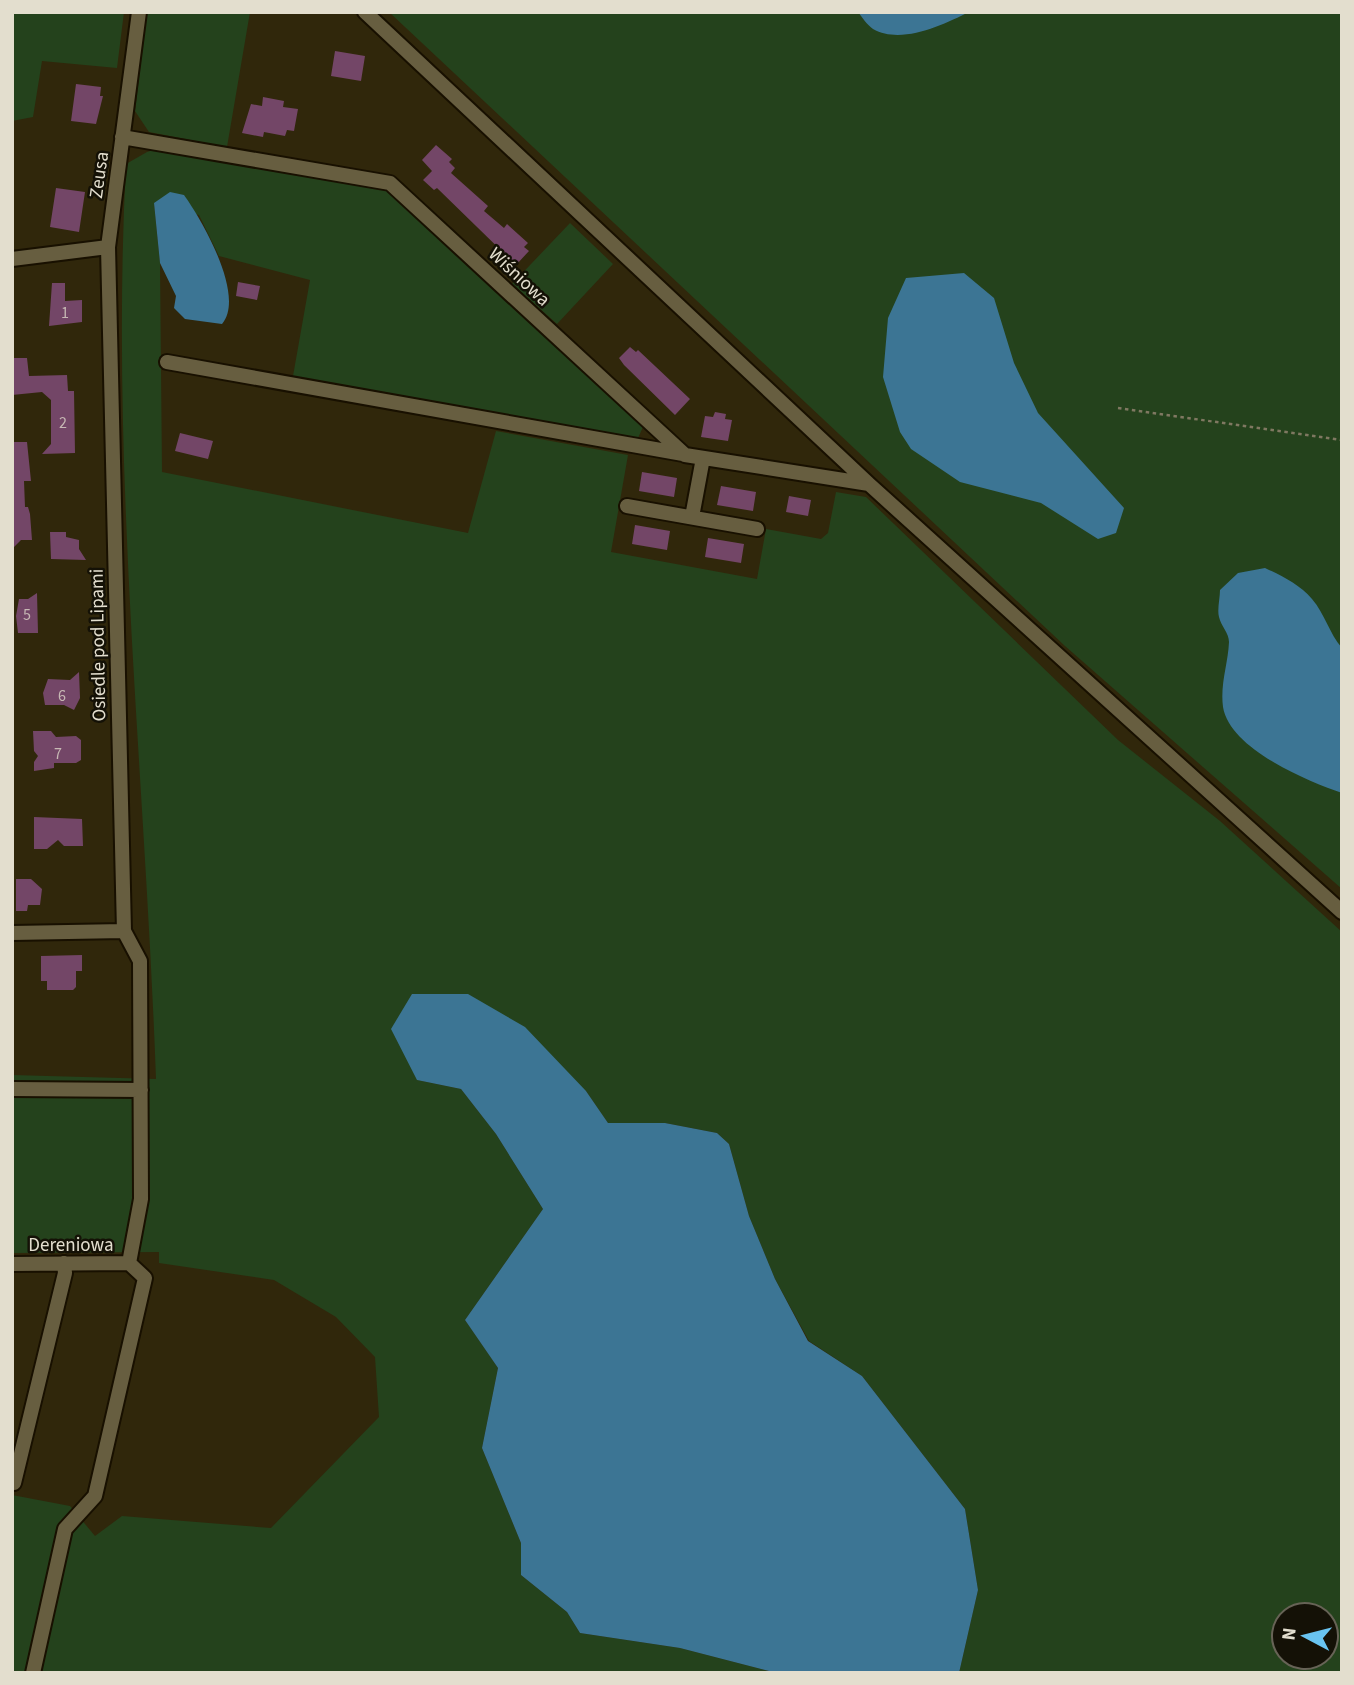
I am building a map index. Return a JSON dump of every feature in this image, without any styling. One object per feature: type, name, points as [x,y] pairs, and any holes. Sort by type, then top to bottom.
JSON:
[{"type":"street","name":"Zeusa","points":[[108,247],[139,12]]},
{"type":"street","points":[[365,12],[870,485],[1342,912]]},
{"type":"street","name":"Wiśniowa","points":[[122,136],[390,183],[685,455]]},
{"type":"street","points":[[12,259],[108,247]]},
{"type":"street","name":"Osiedle pod Lipami","points":[[108,247],[124,931]]},
{"type":"street","points":[[167,362],[685,455],[870,485]]},
{"type":"street","points":[[692,517],[703,458]]},
{"type":"street","points":[[627,506],[757,528]]},
{"type":"street","points":[[12,933],[124,931],[140,961],[141,1199],[129,1263],[145,1278],[95,1496],[65,1530],[33,1673]]},
{"type":"street","points":[[12,1089],[141,1090]]},
{"type":"street","points":[[14,1483],[65,1273],[64,1263]]},
{"type":"street","name":"Dereniowa","points":[[12,1264],[129,1263]]},
{"type":"path","points":[[1118,408],[1342,440]]},
{"type":"green space","points":[[12,12],[124,12],[117,68],[42,61],[33,117],[12,121]]},
{"type":"green space","points":[[147,12],[250,12],[227,147],[149,132],[135,111]]},
{"type":"green space","points":[[389,12],[1342,12],[1342,889],[1065,646]]},
{"type":"green space","points":[[169,145],[388,187],[643,427],[638,438],[293,376],[310,280],[219,256],[199,215],[154,203],[160,263],[162,472],[468,533],[496,431],[628,455],[611,552],[757,579],[766,529],[821,539],[828,533],[836,492],[866,497],[1118,740],[1220,821],[1342,932],[1342,1673],[959,1673],[978,1590],[965,1509],[862,1376],[809,1341],[775,1279],[749,1216],[729,1144],[717,1133],[665,1123],[608,1123],[586,1091],[417,1080],[461,1089],[496,1134],[543,1209],[465,1320],[498,1368],[482,1448],[521,1543],[521,1575],[567,1612],[580,1633],[680,1648],[777,1673],[12,1673],[12,1495],[70,1506],[95,1536],[122,1516],[271,1528],[379,1417],[375,1357],[336,1317],[274,1280],[159,1263],[159,1252],[12,1253],[12,1075],[156,1079],[131,621],[122,392],[126,164],[147,152]]},
{"type":"green space","points":[[570,223],[613,264],[557,324],[512,284]]},
{"type":"water","points":[[858,12],[969,12],[922,31],[896,35],[873,29]]},
{"type":"water","points":[[170,192],[184,195],[219,258],[229,296],[228,311],[222,324],[185,319],[174,308],[176,296],[160,263],[154,203]]},
{"type":"water","points":[[964,273],[994,298],[1014,363],[1038,413],[1124,508],[1116,533],[1098,539],[1041,503],[960,482],[911,449],[900,432],[883,377],[888,318],[906,278]]},
{"type":"water","points":[[1265,568],[1290,581],[1307,594],[1342,648],[1342,793],[1291,772],[1254,750],[1229,722],[1223,707],[1229,642],[1218,614],[1220,590],[1238,573]]},
{"type":"water","points":[[412,994],[468,994],[525,1027],[586,1091],[608,1123],[665,1123],[717,1133],[729,1144],[749,1216],[775,1279],[808,1341],[862,1376],[965,1509],[978,1590],[959,1673],[777,1673],[680,1648],[580,1633],[567,1612],[521,1575],[521,1543],[482,1448],[498,1368],[465,1320],[543,1209],[496,1134],[461,1089],[417,1080],[391,1029]]},
{"type":"building","points":[[335,51],[365,56],[361,81],[331,76]]},
{"type":"building","points":[[76,84],[101,87],[100,96],[103,96],[96,124],[71,121]]},
{"type":"building","points":[[263,97],[284,101],[283,107],[298,109],[294,131],[287,130],[285,136],[264,132],[263,137],[242,133],[251,104],[262,106]]},
{"type":"building","points":[[436,145],[452,159],[449,162],[455,168],[451,173],[488,206],[484,211],[504,228],[507,224],[528,243],[524,247],[529,251],[516,265],[437,188],[434,190],[423,180],[432,171],[422,160]]},
{"type":"building","points":[[56,188],[85,192],[79,232],[50,227]]},
{"type":"building","points":[[238,282],[260,286],[257,300],[236,296]]},
{"type":"building","points":[[52,283],[65,283],[65,301],[82,300],[82,322],[49,326]]},
{"type":"building","points":[[630,347],[636,352],[638,350],[690,399],[675,415],[619,358]]},
{"type":"building","points":[[12,358],[27,358],[29,376],[67,375],[68,391],[74,391],[75,453],[42,454],[51,444],[51,400],[42,392],[12,395]]},
{"type":"building","points":[[715,412],[726,414],[725,419],[732,420],[728,441],[701,437],[705,416],[713,417]]},
{"type":"building","points":[[180,433],[213,441],[208,459],[175,451]]},
{"type":"building","points":[[12,442],[27,442],[31,481],[24,481],[25,507],[28,507],[30,514],[32,540],[21,540],[12,549]]},
{"type":"building","points":[[642,472],[677,478],[674,497],[639,491]]},
{"type":"building","points":[[721,486],[756,492],[753,511],[717,505]]},
{"type":"building","points":[[789,496],[811,500],[808,516],[786,512]]},
{"type":"building","points":[[635,525],[670,531],[667,550],[632,544]]},
{"type":"building","points":[[50,532],[66,532],[66,537],[79,540],[79,549],[86,560],[51,559]]},
{"type":"building","points":[[708,538],[744,544],[741,563],[705,557]]},
{"type":"building","points":[[37,593],[38,633],[18,633],[16,616],[19,599],[28,599]]},
{"type":"building","points":[[79,672],[80,698],[74,710],[64,705],[45,705],[43,693],[48,679],[70,680]]},
{"type":"building","points":[[33,731],[51,731],[56,737],[76,736],[81,740],[81,760],[76,763],[54,763],[54,768],[34,771],[34,762],[38,756],[34,751]]},
{"type":"building","points":[[34,817],[82,819],[83,846],[64,846],[58,840],[47,849],[34,849]]},
{"type":"building","points":[[16,879],[31,879],[42,889],[40,905],[28,905],[27,911],[16,911]]},
{"type":"building","points":[[82,955],[82,971],[76,971],[76,987],[73,990],[47,990],[47,981],[41,981],[41,956]]}]
